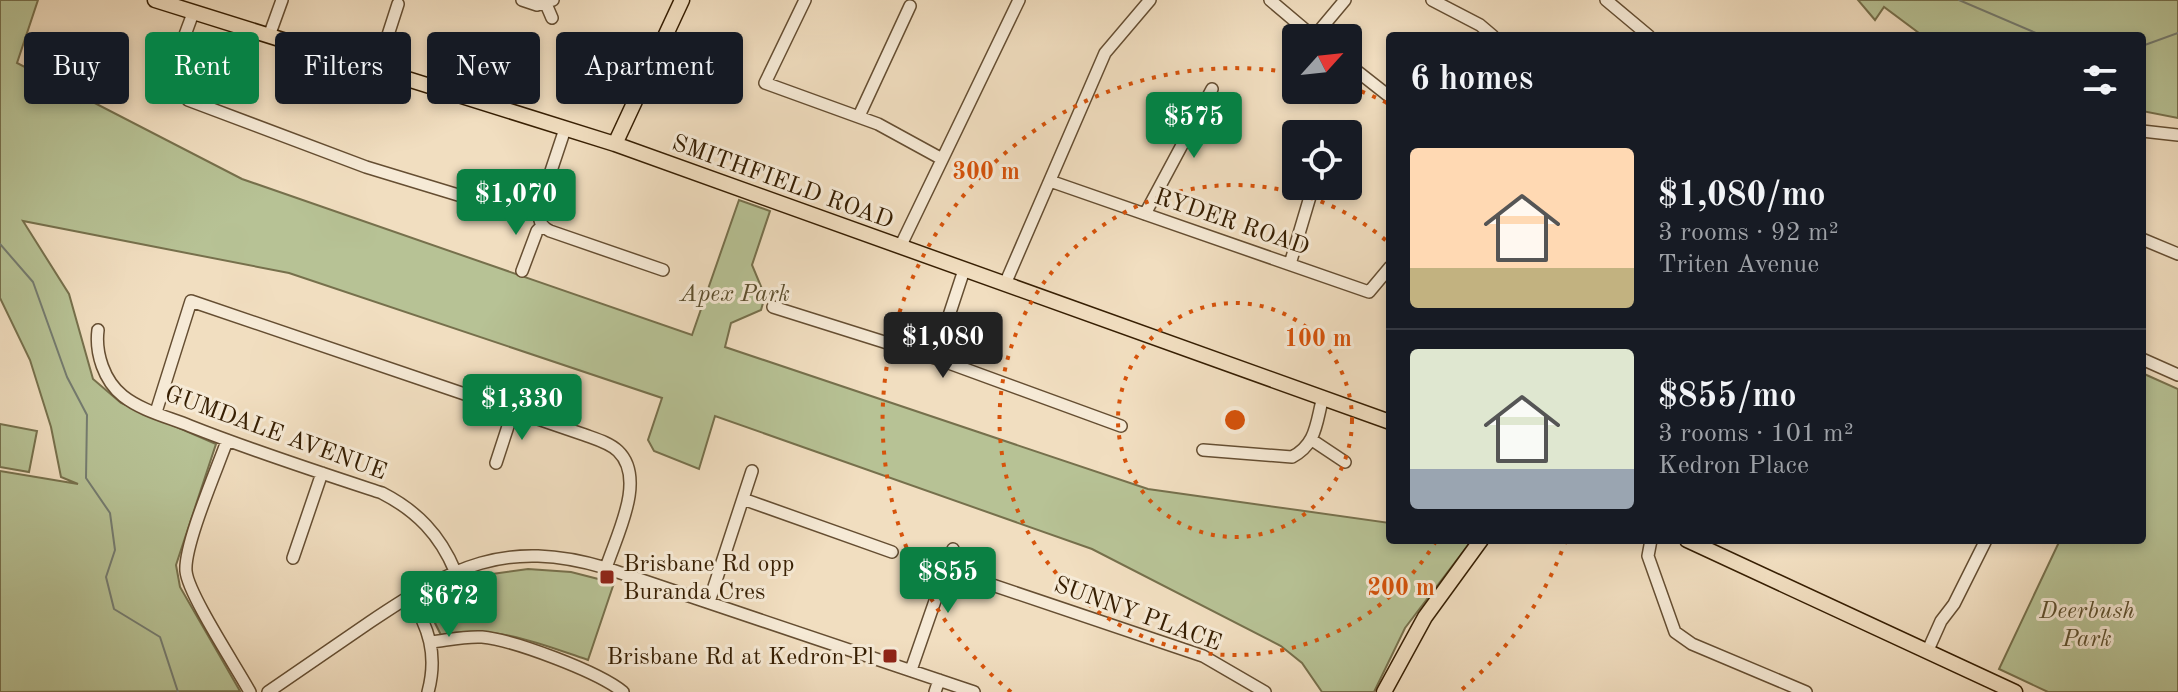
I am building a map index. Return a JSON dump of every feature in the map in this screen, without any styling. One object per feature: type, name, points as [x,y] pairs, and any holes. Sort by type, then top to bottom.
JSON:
[{"type":"main road","name":"SMITHFIELD ROAD","points":[[155,0],[275,38]]},
{"type":"main road","points":[[615,144],[682,0]]},
{"type":"main road","name":"SMITHFIELD ROAD","points":[[411,80],[615,144],[1386,421]]},
{"type":"main road","points":[[1384,692],[1425,617],[1478,544]]},
{"type":"main road","points":[[1696,544],[2015,692]]},
{"type":"street","points":[[269,36],[282,0]]},
{"type":"street","points":[[522,0],[537,5],[550,2],[552,18]]},
{"type":"street","points":[[805,0],[765,83],[878,124],[942,159]]},
{"type":"street","points":[[900,247],[1019,0]]},
{"type":"street","points":[[1005,284],[1105,53],[1150,0]]},
{"type":"street","points":[[1270,0],[1298,24]]},
{"type":"street","points":[[1325,24],[1345,0]]},
{"type":"street","points":[[1432,0],[1488,32]]},
{"type":"street","points":[[1607,0],[1644,32]]},
{"type":"street","points":[[389,32],[398,4]]},
{"type":"street","points":[[859,116],[910,6]]},
{"type":"street","points":[[193,13],[176,63],[178,86],[188,100],[366,167],[468,198]]},
{"type":"street","points":[[1362,75],[1386,94]]},
{"type":"street","points":[[1145,214],[1212,89]]},
{"type":"street","points":[[565,129],[539,207],[542,226],[663,270]]},
{"type":"street","points":[[2146,131],[2178,135]]},
{"type":"street","name":"RYDER ROAD","points":[[1050,181],[1369,292],[1386,272]]},
{"type":"street","points":[[1290,264],[1309,200]]},
{"type":"street","points":[[522,271],[537,231],[542,226]]},
{"type":"street","points":[[2146,241],[2178,254]]},
{"type":"street","points":[[935,358],[964,270]]},
{"type":"street","points":[[156,412],[191,301],[585,435],[616,449],[627,462],[631,473],[631,490],[606,568]]},
{"type":"street","points":[[773,307],[935,358],[1121,426]]},
{"type":"street","name":"GUMDALE AVENUE","points":[[98,330],[101,361],[112,386],[134,403],[227,441],[382,493],[401,503],[431,529],[455,571]]},
{"type":"street","points":[[2146,361],[2178,375]]},
{"type":"street","points":[[1203,450],[1292,457],[1304,451],[1312,440],[1323,397]]},
{"type":"street","points":[[496,463],[513,411]]},
{"type":"street","points":[[1312,440],[1345,462]]},
{"type":"street","points":[[227,441],[191,543],[186,572],[250,692]]},
{"type":"street","points":[[709,602],[752,471]]},
{"type":"street","points":[[293,558],[322,473]]},
{"type":"street","points":[[743,499],[892,552]]},
{"type":"street","points":[[1650,544],[1648,556],[1675,632],[1692,644],[1806,692]]},
{"type":"street","points":[[1928,650],[1984,544]]},
{"type":"street","points":[[911,670],[953,549]]},
{"type":"street","points":[[268,692],[409,596],[455,571],[493,560],[530,557],[571,559],[606,568],[911,670],[937,686],[974,692]]},
{"type":"street","name":"SUNNY PLACE","points":[[945,569],[1203,656],[1265,692]]},
{"type":"street","points":[[409,596],[422,617],[431,642],[433,656],[428,692]]},
{"type":"street","points":[[431,642],[468,637],[499,640],[592,672],[623,692]]},
{"type":"green space","name":"Apex Park","points":[[0,0],[38,0],[27,32],[24,32],[17,63],[24,67],[24,104],[97,104],[242,179],[692,335],[739,200],[770,211],[752,265],[765,296],[761,310],[731,323],[725,347],[1148,489],[1386,522],[1386,544],[1469,544],[1405,628],[1374,692],[1322,692],[1302,663],[1281,646],[1092,549],[715,416],[699,469],[654,451],[648,440],[662,398],[289,273],[23,221],[69,294],[93,379],[121,403],[216,444],[176,565],[180,587],[240,691],[0,692],[0,471],[78,484],[61,477],[51,427],[30,360],[0,298]]},
{"type":"green space","points":[[1858,0],[2178,0],[2178,118],[2146,112],[2146,32],[1918,32],[1884,7],[1875,20]]},
{"type":"green space","name":"Deerbush Park","points":[[2146,375],[2178,389],[2178,692],[2048,692],[1999,669],[2058,544],[2146,544]]},
{"type":"green space","points":[[0,424],[37,431],[29,472],[0,467]]},
{"type":"green space","points":[[528,569],[571,572],[614,583],[588,660],[516,637],[479,632],[441,635],[424,601],[485,575]]},
{"type":"waterway","points":[[1959,0],[2034,32]]},
{"type":"waterway","points":[[2146,45],[2178,33]]},
{"type":"waterway","points":[[0,244],[33,282],[67,377],[87,415],[86,478],[110,513],[115,550],[106,577],[114,609],[160,637],[178,692]]},
{"type":"place","name":"Brisbane Rd opp Buranda Cres","points":[[607,577]]},
{"type":"place","name":"Brisbane Rd at Kedron Pl","points":[[890,656]]}]
